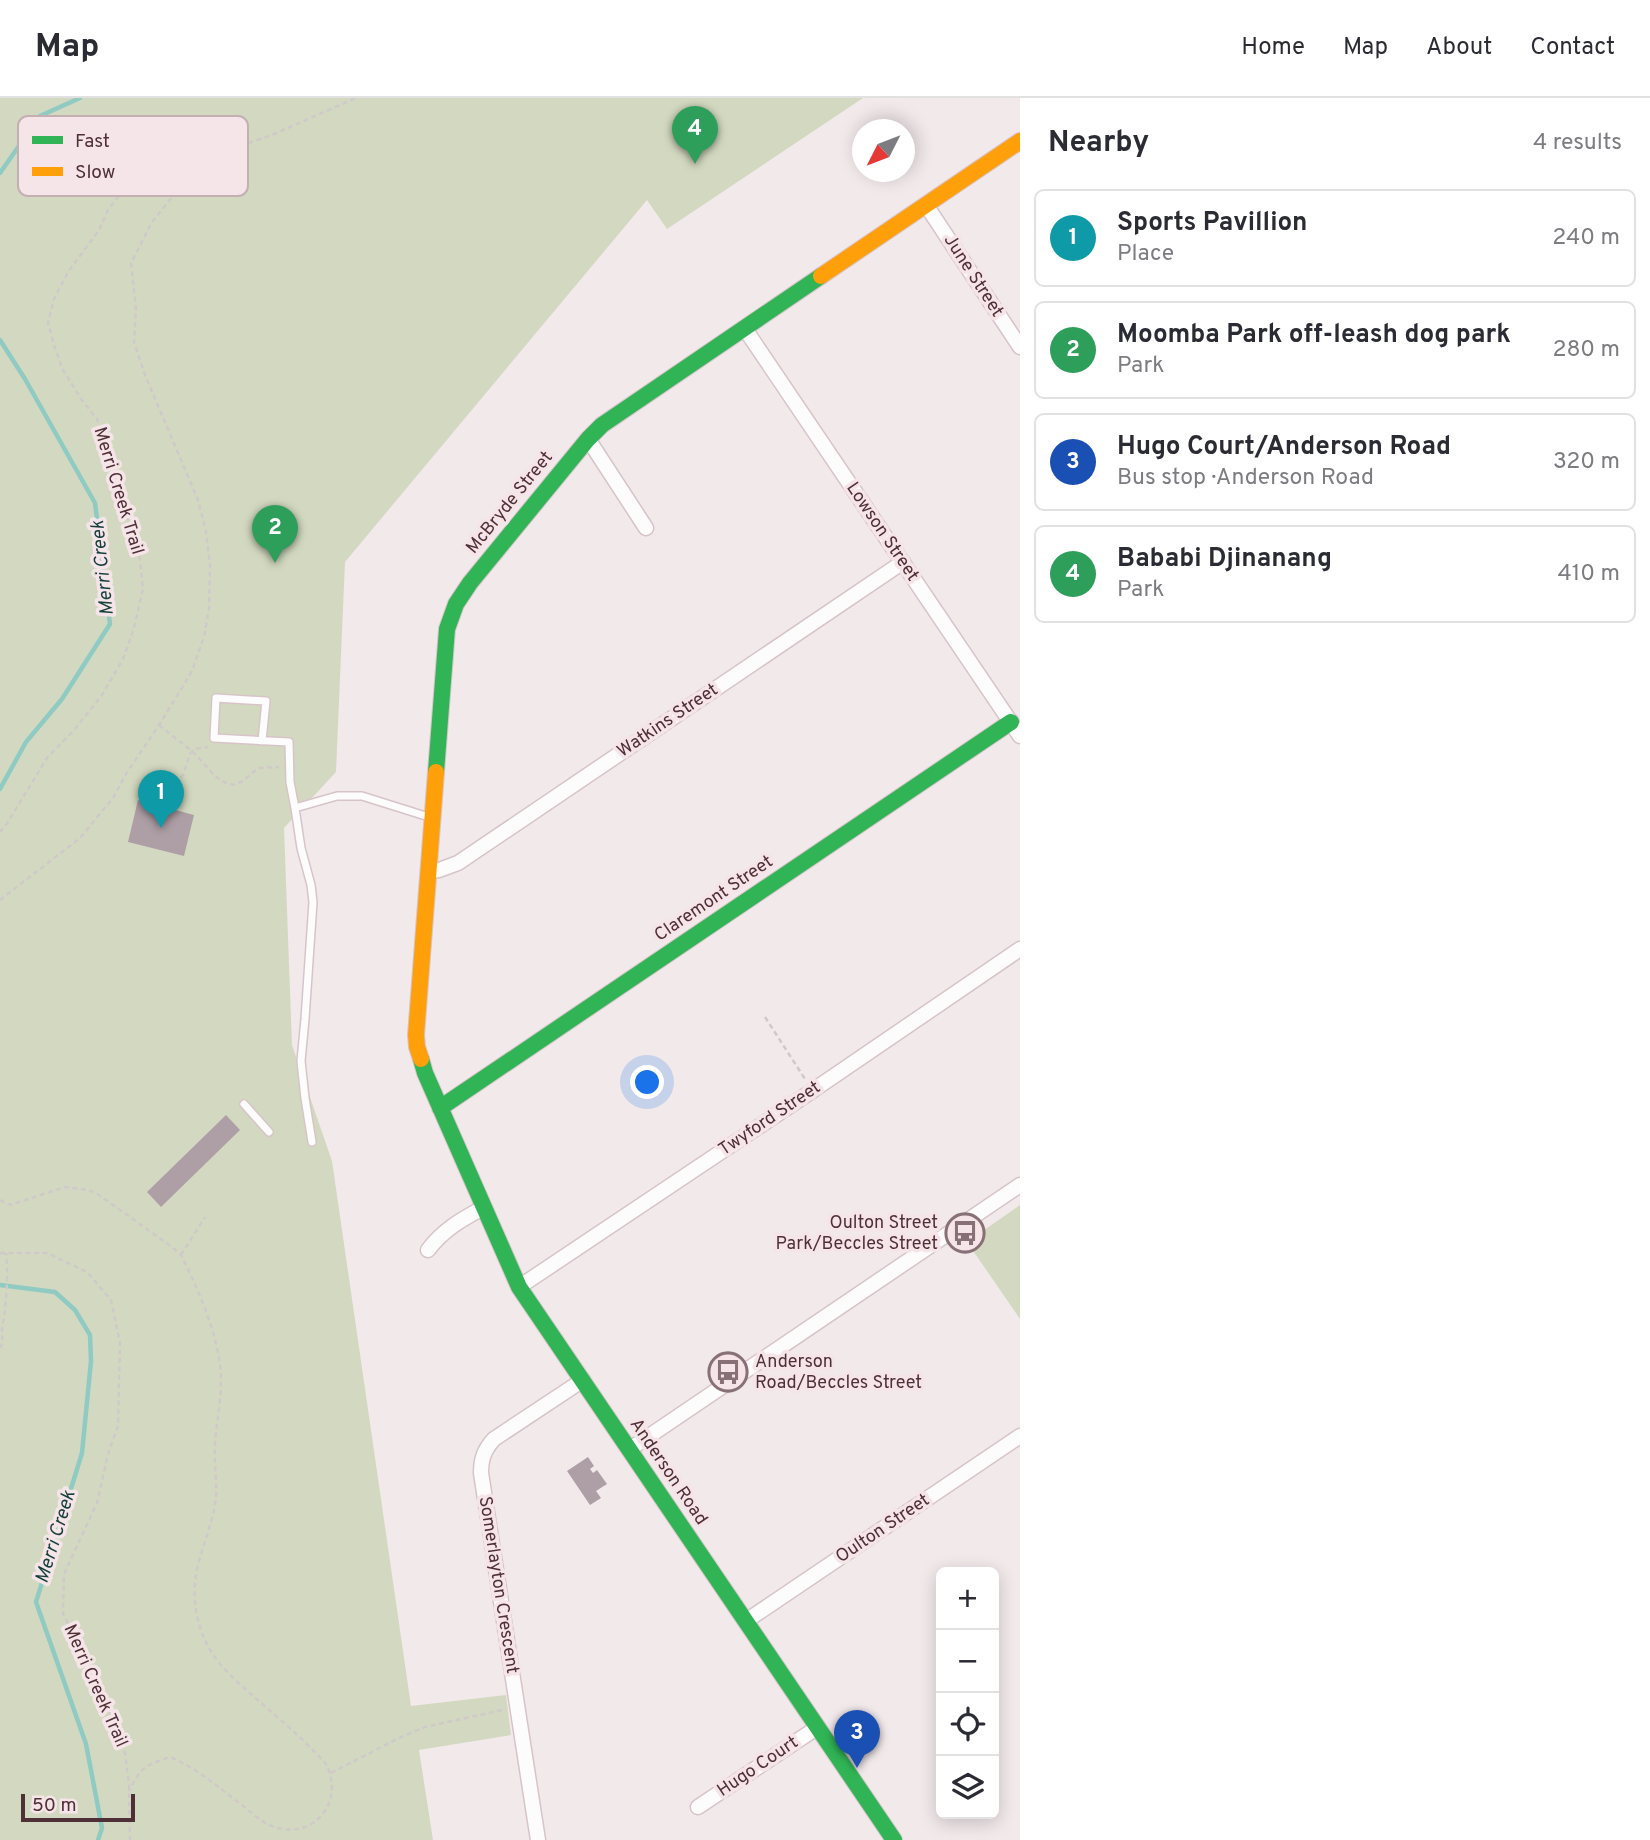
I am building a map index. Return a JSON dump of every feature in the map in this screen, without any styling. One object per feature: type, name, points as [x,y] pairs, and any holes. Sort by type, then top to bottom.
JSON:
[{"type":"street","name":"McBryde Street","points":[[440,1108],[422,1065],[416,1035],[442,685],[447,631],[450,614],[456,602],[602,425],[1020,141]]},
{"type":"street","name":"June Street","points":[[926,205],[1020,347]]},
{"type":"street","name":"Lowson Street","points":[[745,329],[1015,729]]},
{"type":"street","points":[[588,439],[646,528]]},
{"type":"street","name":"Watkins Street","points":[[429,871],[458,863],[902,562]]},
{"type":"street","name":"Claremont Street","points":[[440,1108],[1015,729]]},
{"type":"street","name":"Twyford Street","points":[[519,1287],[1020,949]]},
{"type":"street","name":"Anderson Road","points":[[440,1108],[519,1287],[894,1840]]},
{"type":"street","points":[[630,1449],[1020,1185]]},
{"type":"street","points":[[428,1250],[442,1233],[484,1208]]},
{"type":"street","name":"Somerlayton Crescent","points":[[538,1840],[481,1461],[494,1439],[583,1380]]},
{"type":"street","name":"Oulton Street","points":[[746,1621],[1020,1436]]},
{"type":"street","name":"Hugo Court","points":[[698,1807],[818,1727]]},
{"type":"lane","points":[[262,741],[266,701],[216,698],[214,738],[262,741],[289,742],[289,767],[295,808],[313,902],[301,1061],[312,1142]]},
{"type":"lane","points":[[295,808],[337,796],[362,796],[432,818]]},
{"type":"lane","points":[[244,1104],[269,1132]]},
{"type":"path","name":"Merri Creek Trail","points":[[248,143],[356,98]]},
{"type":"path","name":"Merri Creek Trail","points":[[0,832],[47,758],[102,695],[123,659],[143,589],[140,560],[97,419],[62,368],[48,323],[54,299],[68,272],[99,230],[108,210],[118,196]]},
{"type":"path","name":"Merri Creek Trail","points":[[0,900],[80,838],[113,798],[191,673],[204,637],[209,609],[210,566],[206,531],[198,500],[145,375],[134,342],[136,308],[131,262],[152,222],[173,196]]},
{"type":"path","points":[[159,725],[193,752],[215,776],[233,785],[243,781],[258,768],[289,767]]},
{"type":"path","points":[[159,804],[183,775],[195,749],[208,747]]},
{"type":"path","points":[[765,1017],[812,1091]]},
{"type":"path","points":[[0,1200],[10,1205],[65,1187],[88,1190],[181,1255],[209,1322],[221,1381],[215,1440],[216,1498],[195,1579],[195,1604],[200,1627],[210,1649],[227,1671],[320,1757],[331,1773],[333,1792],[326,1811],[314,1823],[294,1830],[285,1830],[269,1825],[191,1766],[170,1757],[140,1770],[129,1791]]},
{"type":"path","points":[[181,1255],[205,1217]]},
{"type":"path","points":[[0,1348],[3,1342],[0,1330],[5,1312],[6,1252]]},
{"type":"path","name":"Merri Creek Trail","points":[[0,1253],[47,1253],[87,1272],[111,1300],[120,1343],[118,1426],[108,1454],[97,1503],[64,1574],[64,1614],[111,1714],[125,1753],[130,1840]]},
{"type":"path","points":[[331,1773],[425,1727],[502,1710]]},
{"type":"green space","points":[[0,98],[863,98],[667,229],[647,200],[345,562],[336,772],[284,828],[292,1045],[332,1161],[411,1706],[506,1695],[511,1735],[419,1750],[433,1840],[0,1840]]},
{"type":"green space","points":[[1020,1205],[1020,1319],[967,1242]]},
{"type":"building","points":[[138,800],[194,815],[184,856],[128,842]]},
{"type":"building","points":[[226,1115],[240,1130],[161,1207],[147,1192]]},
{"type":"building","points":[[588,1457],[594,1466],[590,1469],[593,1473],[597,1470],[607,1484],[596,1491],[601,1498],[590,1505],[567,1471]]},
{"type":"waterway","name":"Merri Creek","points":[[40,116],[80,98]]},
{"type":"waterway","name":"Merri Creek","points":[[0,173],[18,147]]},
{"type":"waterway","name":"Merri Creek","points":[[0,340],[95,503],[110,624],[62,699],[26,742],[0,789]]},
{"type":"waterway","name":"Merri Creek","points":[[0,1285],[55,1292],[75,1310],[90,1335],[91,1361],[82,1453],[36,1602],[86,1744],[102,1828],[98,1840]]},
{"type":"traffic: fast","points":[[436,772],[447,629],[456,604],[470,583],[602,425],[821,276]]},
{"type":"traffic: fast","points":[[440,1108],[1011,722]]},
{"type":"traffic: fast","points":[[421,1059],[519,1287],[894,1840]]},
{"type":"traffic: slow","points":[[821,276],[1020,141]]},
{"type":"traffic: slow","points":[[421,1059],[416,1035],[436,772]]},
{"type":"place","name":"Bababi Djinanang","points":[[695,164]]},
{"type":"place","name":"Moomba Park off-leash dog park","points":[[275,563]]},
{"type":"place","name":"Sports Pavillion","points":[[161,828]]},
{"type":"place","name":"Oulton Street Park/Beccles Street","points":[[965,1233]]},
{"type":"place","name":"Anderson Road/Beccles Street","points":[[728,1372]]},
{"type":"place","name":"Hugo Court/Anderson Road","points":[[857,1768]]}]
